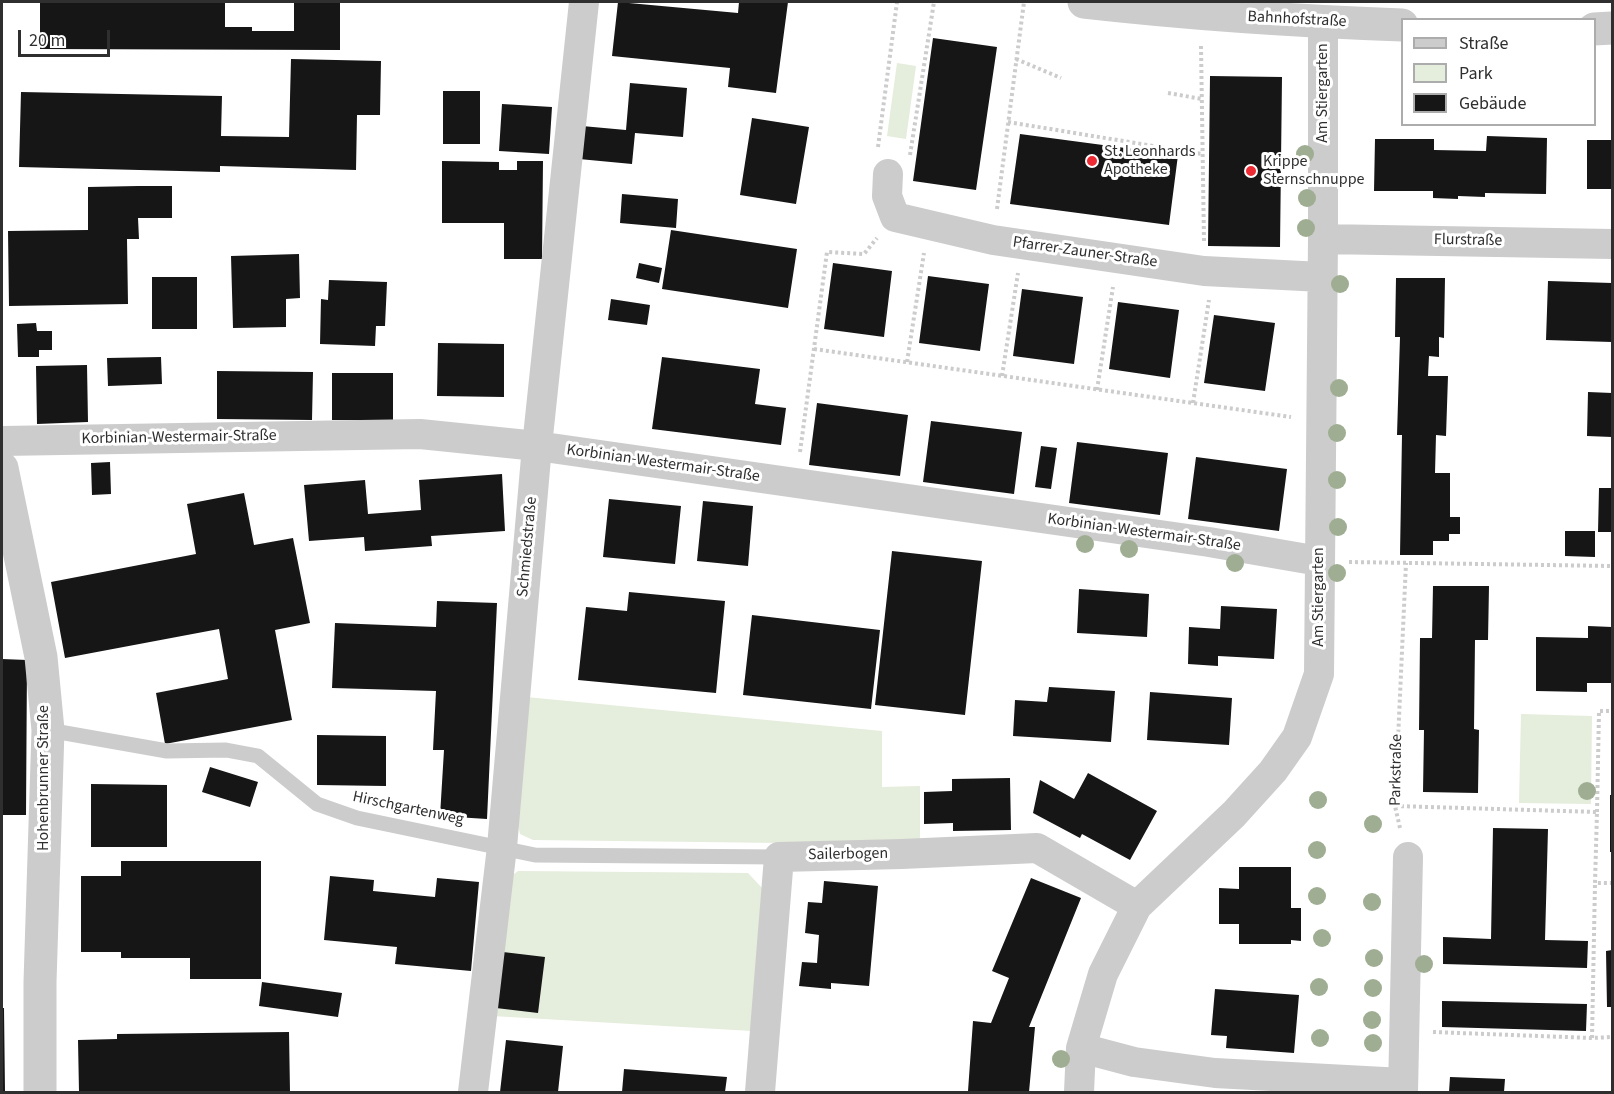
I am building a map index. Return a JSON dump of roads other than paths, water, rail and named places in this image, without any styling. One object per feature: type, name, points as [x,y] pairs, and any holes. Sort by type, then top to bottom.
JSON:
[{"type":"street","name":"Schmiedstraße","points":[[473,1092],[502,847],[537,446],[584,2]]},
{"type":"street","name":"Bahnhofstraße","points":[[1083,2],[1323,22],[1401,25]]},
{"type":"street","name":"Am Stiergarten","points":[[1079,1092],[1082,1048],[1103,974],[1137,906],[1234,814],[1273,771],[1297,737],[1319,674],[1323,22]]},
{"type":"street","points":[[1596,29],[1612,28]]},
{"type":"street","name":"Pfarrer-Zauner-Straße","points":[[899,165],[887,196],[895,217],[993,240],[1118,258],[1208,258],[1322,277]]},
{"type":"street","name":"Flurstraße","points":[[1323,239],[1612,244]]},
{"type":"street","name":"Korbinian-Westermair-Straße","points":[[2,441],[420,434],[537,446],[1209,542],[1319,561]]},
{"type":"street","name":"Hohenbrunner Straße","points":[[2,468],[5,512],[41,657],[48,730],[40,982],[40,1092]]},
{"type":"street","name":"Sailerbogen","points":[[779,857],[1037,848],[1137,906]]},
{"type":"street","points":[[760,1092],[779,857]]},
{"type":"street","points":[[1082,1048],[1134,1062],[1215,1073],[1403,1088],[1408,857]]},
{"type":"lane","name":"Hirschgartenweg","points":[[48,730],[166,751],[226,750],[258,756],[317,804],[357,818],[535,855],[779,857]]},
{"type":"place","name":"St. Leonhards Apotheke","points":[[1092,161]]},
{"type":"place","name":"Krippe Sternschnuppe","points":[[1251,171]]}]
